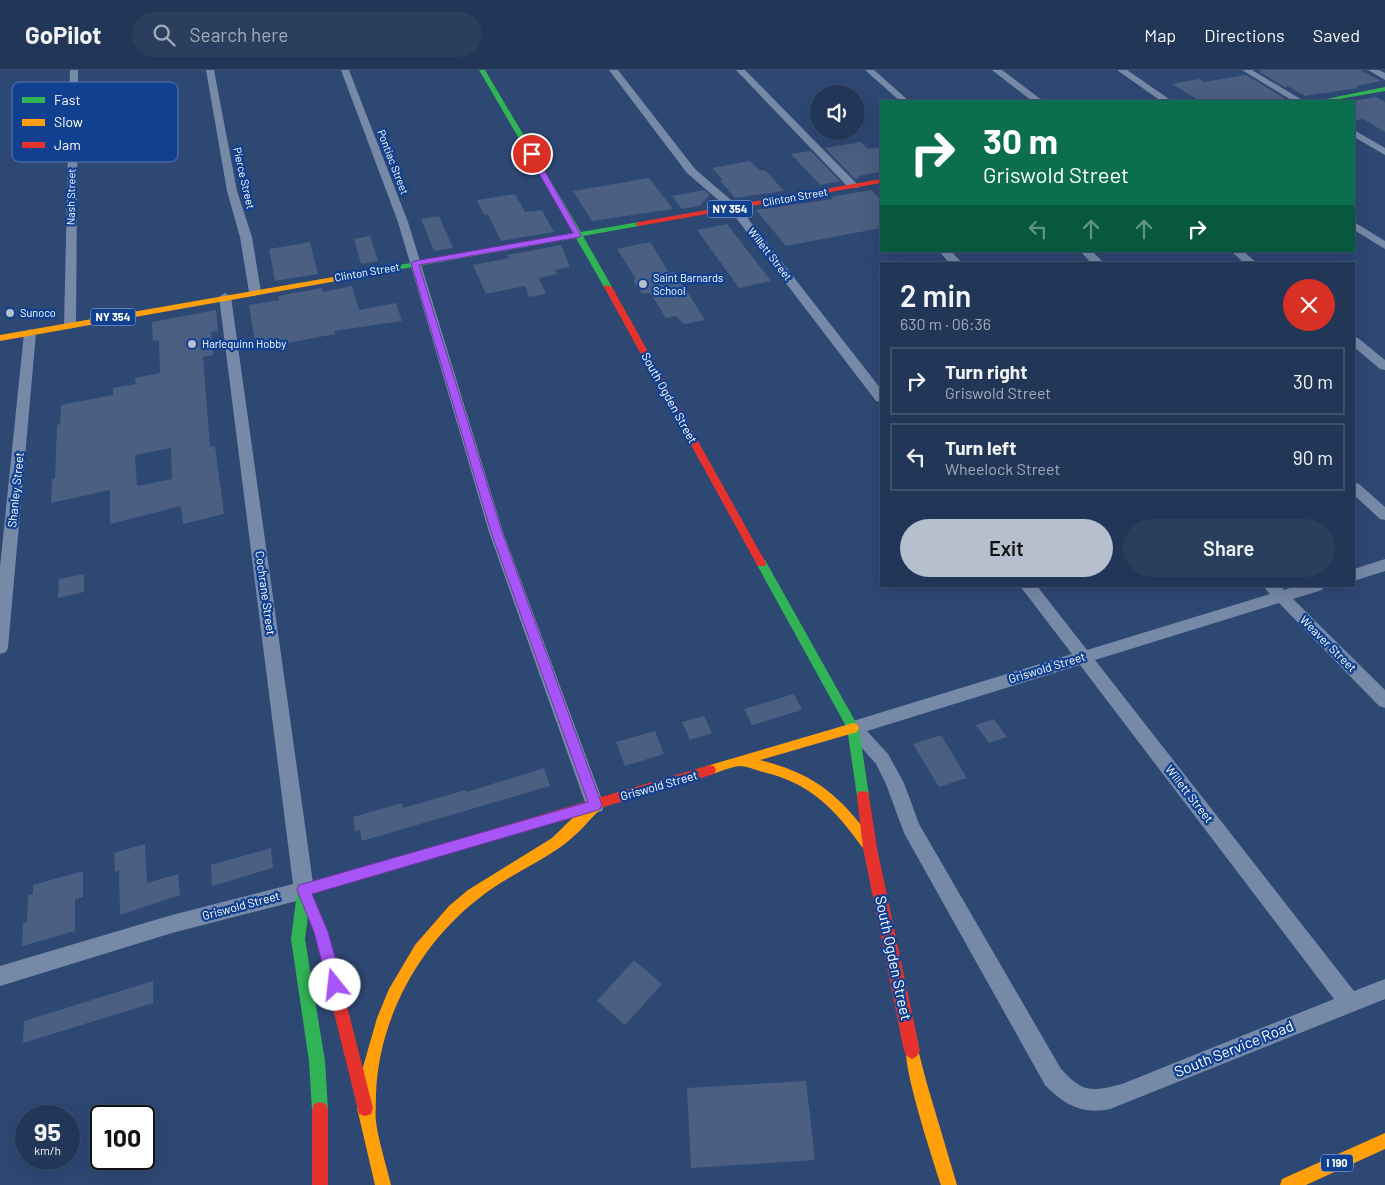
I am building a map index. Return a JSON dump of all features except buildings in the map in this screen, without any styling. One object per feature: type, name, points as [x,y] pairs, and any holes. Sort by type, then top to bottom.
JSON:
[{"type":"main road","name":"South Ogden Street","points":[[482,70],[552,187],[853,728],[870,848],[919,1084],[950,1185]]},
{"type":"main road","points":[[1324,100],[1385,89]]},
{"type":"main road","name":"Clinton Street","points":[[0,338],[852,186],[880,183]]},
{"type":"main road","name":"Griswold Street","points":[[304,890],[853,728]]},
{"type":"main road","points":[[742,762],[782,770],[812,783],[836,803],[851,819],[870,848]]},
{"type":"main road","points":[[368,1120],[370,1068],[378,1033],[398,987],[425,943],[462,903],[508,870],[557,842],[595,805]]},
{"type":"main road","points":[[304,890],[321,932],[338,994],[383,1185]]},
{"type":"main road","points":[[304,890],[298,939],[318,1061],[321,1130],[320,1185]]},
{"type":"main road","name":"I 190","points":[[1288,1185],[1385,1141]]},
{"type":"street","name":"Pierce Street","points":[[210,70],[232,191],[246,237],[256,292]]},
{"type":"street","name":"Pontiac Street","points":[[345,70],[403,222],[415,263]]},
{"type":"street","name":"Willett Street","points":[[613,70],[692,171],[734,208],[880,397]]},
{"type":"street","points":[[740,70],[852,186]]},
{"type":"street","points":[[869,70],[904,100]]},
{"type":"street","points":[[996,70],[1037,100]]},
{"type":"street","points":[[1121,70],[1166,100]]},
{"type":"street","points":[[1246,70],[1297,100]]},
{"type":"street","points":[[1372,70],[1385,77]]},
{"type":"street","points":[[1355,134],[1385,152]]},
{"type":"street","name":"Nash Street","points":[[70,325],[73,162]]},
{"type":"street","points":[[1355,226],[1385,246]]},
{"type":"street","points":[[945,252],[955,262]]},
{"type":"street","points":[[1085,252],[1097,262]]},
{"type":"street","points":[[1237,252],[1250,262]]},
{"type":"street","points":[[415,263],[496,532],[595,805]]},
{"type":"street","name":"Cochrane Street","points":[[225,297],[304,890]]},
{"type":"street","name":"Shanley Street","points":[[0,648],[30,332]]},
{"type":"street","points":[[1355,342],[1385,366]]},
{"type":"street","points":[[1355,488],[1385,515]]},
{"type":"street","points":[[1355,574],[1385,565]]},
{"type":"street","name":"Willett Street","points":[[1029,587],[1350,1002]]},
{"type":"street","name":"Griswold Street","points":[[853,728],[1083,657],[1276,592],[1309,587]]},
{"type":"street","name":"Weaver Street","points":[[1276,592],[1385,701]]},
{"type":"street","name":"South Ogden Street","points":[[853,728],[882,759],[895,783],[911,827],[1053,1077],[1065,1091],[1082,1100]]},
{"type":"street","name":"Griswold Street","points":[[0,976],[172,924],[304,890]]},
{"type":"street","name":"South Service Road","points":[[1082,1100],[1100,1102],[1122,1095],[1385,989]]},
{"type":"traffic: fast","points":[[482,70],[552,187],[608,287]]},
{"type":"traffic: fast","points":[[1324,100],[1385,89]]},
{"type":"traffic: fast","points":[[345,277],[639,224]]},
{"type":"traffic: fast","points":[[761,563],[853,728],[863,796]]},
{"type":"traffic: fast","points":[[304,893],[298,939],[317,1061],[320,1110]]},
{"type":"traffic: slow","points":[[0,338],[345,277]]},
{"type":"traffic: slow","points":[[710,770],[853,728]]},
{"type":"traffic: slow","points":[[745,762],[785,773],[816,788],[841,810],[867,843]]},
{"type":"traffic: slow","points":[[368,1120],[370,1073],[384,1018],[394,994],[420,949],[454,910],[473,894],[557,842],[595,805]]},
{"type":"traffic: slow","points":[[912,1051],[919,1084],[949,1185]]},
{"type":"traffic: slow","points":[[365,1108],[383,1185]]},
{"type":"traffic: slow","points":[[1288,1185],[1385,1141]]},
{"type":"traffic: jam","points":[[639,224],[880,181]]},
{"type":"traffic: jam","points":[[608,287],[761,563]]},
{"type":"traffic: jam","points":[[304,890],[710,770]]},
{"type":"traffic: jam","points":[[863,796],[870,848],[912,1051]]},
{"type":"traffic: jam","points":[[304,890],[321,932],[365,1108]]},
{"type":"traffic: jam","points":[[320,1110],[320,1185]]},
{"type":"place","name":"Saint Barnards School","points":[[643,284]]},
{"type":"place","name":"Sunoco","points":[[10,313]]},
{"type":"place","name":"Harlequinn Hobby","points":[[192,344]]},
{"type":"route","points":[[335,985],[321,932],[304,890],[595,805],[496,532],[415,263],[578,235],[532,154]]}]
